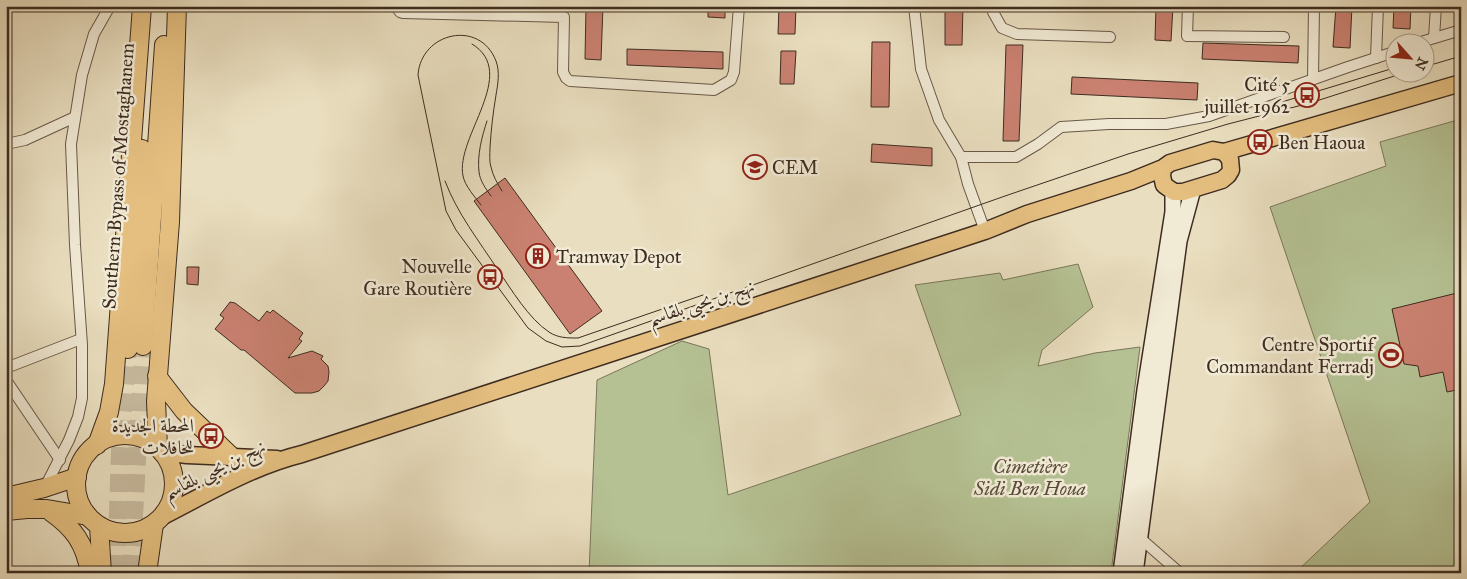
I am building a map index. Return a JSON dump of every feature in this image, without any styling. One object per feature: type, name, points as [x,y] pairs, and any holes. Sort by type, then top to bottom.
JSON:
[{"type":"highway","points":[[102,573],[93,521],[82,508],[76,488],[80,465],[97,444],[109,412],[114,384],[142,6]]},
{"type":"highway","name":"Southern Bypass of Mostaghanem","points":[[150,6],[138,220],[136,348],[167,6]]},
{"type":"highway","points":[[160,450],[156,401],[170,222],[177,6]]},
{"type":"highway","points":[[157,376],[184,411],[232,457]]},
{"type":"highway","points":[[6,511],[27,508],[47,509],[93,521],[112,532],[127,534],[141,531],[159,520],[170,505],[174,493],[172,470],[160,450],[150,442],[130,436],[109,438],[97,444]]},
{"type":"highway","points":[[6,497],[77,478]]},
{"type":"highway","points":[[47,509],[72,529],[85,554],[90,573]]},
{"type":"highway","points":[[147,573],[159,520]]},
{"type":"main road","points":[[1231,170],[1230,159],[1224,152],[1461,82]]},
{"type":"main road","points":[[1231,170],[1250,145]]},
{"type":"main road","name":"نهج بن يحيى بلقاسم","points":[[159,520],[236,479],[283,459],[985,231],[1027,214],[1130,181],[1163,168],[1170,163],[1213,150],[1224,152]]},
{"type":"main road","points":[[1135,573],[1133,535],[1144,390],[1173,212],[1169,188],[1162,176],[1163,168]]},
{"type":"main road","name":"نهج بن يحيى بلقاسم","points":[[1130,181],[1183,192],[1222,180],[1228,176],[1231,170]]},
{"type":"main road","points":[[1121,573],[1133,535],[1180,241],[1193,189]]},
{"type":"main road","name":"نهج بن يحيى بلقاسم","points":[[160,450],[187,455],[283,459]]},
{"type":"street","points":[[44,488],[60,460],[78,417],[82,398],[83,371],[71,144],[82,75],[94,34],[110,6]]},
{"type":"street","points":[[395,6],[403,13],[564,18]]},
{"type":"street","points":[[564,6],[563,72],[570,81],[714,90],[731,80],[734,72],[739,6]]},
{"type":"street","points":[[914,6],[921,69],[939,120],[961,157],[968,184],[985,231]]},
{"type":"street","points":[[993,6],[992,12],[1002,28],[1017,34],[1110,37]]},
{"type":"street","points":[[1188,6],[1187,36],[1284,37]]},
{"type":"street","points":[[1313,79],[1314,6]]},
{"type":"street","points":[[1376,58],[1378,6]]},
{"type":"street","points":[[1436,6],[1434,38],[1461,30]]},
{"type":"street","points":[[961,157],[1016,157],[1038,144],[1060,127],[1109,124],[1166,124],[1209,116],[1384,55]]},
{"type":"street","points":[[6,144],[25,140],[75,117]]},
{"type":"street","points":[[6,368],[81,338]]},
{"type":"street","points":[[6,380],[60,460]]},
{"type":"street","points":[[1133,535],[1180,573]]},
{"type":"green space","name":"Centre Sportif Commandant Ferradj","points":[[1461,119],[1461,573],[1295,573],[1370,502],[1270,207],[1386,166],[1380,142]]},
{"type":"green space","name":"Cimetière Sidi Ben Houa","points":[[1078,264],[1093,307],[1042,350],[1038,366],[1095,353],[1140,347],[1111,573],[589,573],[597,380],[682,341],[709,349],[728,495],[961,415],[915,285],[1000,273],[1003,280]]},
{"type":"building","points":[[586,6],[603,6],[601,60],[585,59]]},
{"type":"building","points":[[708,6],[725,6],[725,18],[708,17]]},
{"type":"building","points":[[779,6],[796,6],[795,34],[778,34]]},
{"type":"building","points":[[945,6],[963,6],[962,45],[945,45]]},
{"type":"building","points":[[1156,6],[1173,6],[1171,41],[1155,40]]},
{"type":"building","points":[[1336,6],[1352,6],[1350,48],[1333,47]]},
{"type":"building","points":[[1394,6],[1411,6],[1410,29],[1393,28]]},
{"type":"building","points":[[872,42],[890,42],[889,107],[871,107]]},
{"type":"building","points":[[1203,43],[1299,46],[1298,63],[1202,59]]},
{"type":"building","points":[[1006,45],[1023,45],[1019,141],[1003,141]]},
{"type":"building","points":[[627,49],[723,52],[723,69],[627,65]]},
{"type":"building","points":[[781,51],[796,51],[794,84],[780,84]]},
{"type":"building","points":[[1072,77],[1198,83],[1197,100],[1071,94]]},
{"type":"building","points":[[872,144],[932,148],[932,166],[871,162]]},
{"type":"building","name":"Tramway Depot","points":[[505,178],[602,311],[570,334],[474,201]]},
{"type":"building","points":[[187,267],[199,267],[198,285],[187,284]]},
{"type":"building","points":[[1461,292],[1461,389],[1447,392],[1443,372],[1420,377],[1418,366],[1404,364],[1392,309]]},
{"type":"building","points":[[230,302],[235,303],[259,321],[267,311],[270,313],[273,310],[303,333],[299,339],[302,341],[288,358],[312,351],[323,356],[321,359],[328,366],[329,372],[328,381],[324,386],[319,391],[312,393],[295,393],[244,350],[241,350],[215,329],[224,318],[220,315]]},
{"type":"tunnel","points":[[131,573],[143,346]]},
{"type":"tunnel","points":[[116,573],[120,451],[128,349]]},
{"type":"tram line","points":[[502,191],[490,165],[490,148],[498,78],[496,61],[488,48],[477,39],[465,36],[452,36],[440,41],[429,49],[422,60],[418,75],[446,211],[456,230],[528,328],[546,341],[562,347],[580,346],[1128,154],[1228,124],[1310,103],[1384,79]]},
{"type":"tram line","points":[[472,44],[485,56],[490,71],[488,88],[463,160],[464,180],[481,205]]},
{"type":"tram line","points":[[1434,64],[1461,56]]},
{"type":"tram line","points":[[1272,105],[1384,71]]},
{"type":"tram line","points":[[487,121],[480,146],[479,172],[491,196]]},
{"type":"tram line","points":[[445,181],[462,216],[515,295],[534,320],[552,334],[578,338],[703,295]]},
{"type":"place","name":"Cité 5 juillet 1962","points":[[1307,95]]},
{"type":"place","name":"Ben Haoua","points":[[1260,142]]},
{"type":"place","name":"CEM","points":[[755,167]]},
{"type":"place","name":"Tramway Depot","points":[[538,256]]},
{"type":"place","name":"Nouvelle Gare Routière","points":[[490,277]]},
{"type":"place","name":"Centre Sportif Commandant Ferradj","points":[[1391,355]]},
{"type":"place","name":"المحطة الجديدة للحافلات","points":[[211,436]]}]
